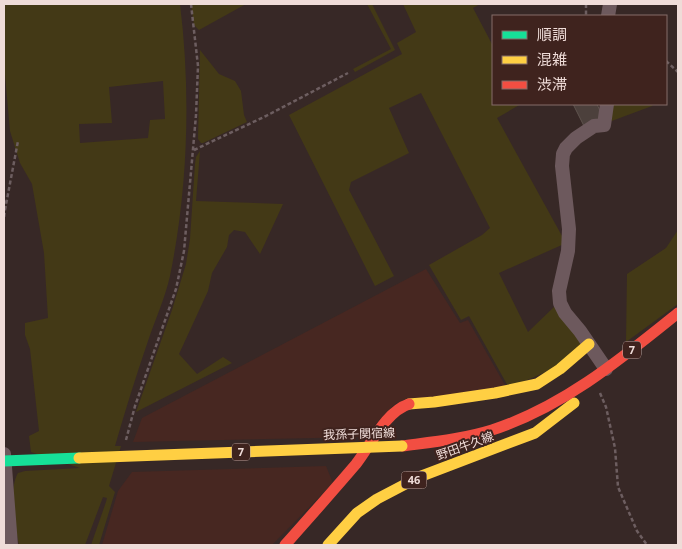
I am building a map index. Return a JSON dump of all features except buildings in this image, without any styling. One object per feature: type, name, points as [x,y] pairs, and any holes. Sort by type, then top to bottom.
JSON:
[{"type":"main road","name":"我孫子関宿線","points":[[4,458],[79,458],[402,446],[444,441],[493,429],[546,408],[584,385],[678,313]]},
{"type":"main road","points":[[285,545],[358,461],[381,428],[400,407],[411,403],[434,402],[495,393],[537,384],[560,369],[589,344]]},
{"type":"main road","name":"野田牛久線","points":[[328,545],[357,513],[376,499],[399,486],[535,433],[576,401],[584,385]]},
{"type":"street","points":[[600,373],[589,344],[565,313],[560,303],[559,291],[568,251],[569,229],[562,166],[563,154],[576,138],[594,126],[604,125],[606,105]]},
{"type":"street","points":[[4,458],[11,545]]},
{"type":"path","points":[[126,440],[135,406],[176,289],[184,251],[194,150],[198,66],[191,4]]},
{"type":"path","points":[[667,62],[678,72]]},
{"type":"path","points":[[194,150],[266,116],[348,73]]},
{"type":"path","points":[[4,218],[18,142]]},
{"type":"path","points":[[4,200],[5,210]]},
{"type":"path","points":[[600,373],[615,448],[618,487],[637,531],[647,545]]},
{"type":"shaded area","points":[[4,4],[180,4],[186,72],[186,140],[181,209],[176,243],[170,276],[115,446],[121,446],[109,486],[115,492],[99,545],[91,545],[107,498],[103,497],[85,545],[19,545],[17,537],[13,489],[18,473],[80,468],[31,452],[29,436],[39,431],[30,349],[25,335],[25,323],[48,318],[44,253],[32,184],[20,163],[10,131],[4,64]],"holes":[[[163,81],[165,119],[150,120],[148,138],[80,143],[79,124],[112,123],[109,87]]]},
{"type":"shaded area","points":[[191,4],[246,4],[199,30],[194,25]]},
{"type":"shaded area","points":[[367,4],[372,4],[395,50],[355,72],[353,69],[391,49]]},
{"type":"shaded area","points":[[403,4],[480,4],[473,8],[492,44],[492,105],[519,105],[497,118],[562,236],[564,244],[499,273],[528,332],[557,306],[582,343],[557,367],[509,388],[469,316],[461,320],[429,265],[482,235],[490,228],[421,93],[389,108],[409,153],[351,182],[349,190],[394,276],[375,286],[289,115],[402,54],[397,43],[416,32]]},
{"type":"shaded area","points":[[200,50],[219,74],[235,81],[241,91],[244,115],[247,122],[203,143],[198,139]]},
{"type":"shaded area","points":[[610,105],[652,105],[652,106],[609,122]]},
{"type":"shaded area","points":[[200,151],[196,201],[283,204],[260,254],[245,232],[234,230],[229,235],[227,247],[212,273],[208,291],[179,354],[197,374],[223,357],[232,363],[136,412],[186,264],[190,239],[195,164],[196,157]]},
{"type":"shaded area","points":[[678,230],[678,304],[626,342],[627,274],[666,248]]},
{"type":"shaded area","points":[[426,269],[460,323],[468,320],[506,387],[396,403],[363,437],[133,442],[142,418]]},
{"type":"shaded area","points":[[326,466],[333,483],[272,545],[102,545],[118,491],[132,472]]},
{"type":"traffic: fast","points":[[4,461],[79,458]]},
{"type":"traffic: slow","points":[[409,404],[495,393],[537,384],[560,369],[589,344]]},
{"type":"traffic: slow","points":[[328,545],[357,513],[377,499],[419,477],[535,433],[574,403]]},
{"type":"traffic: slow","points":[[79,458],[402,446]]},
{"type":"traffic: jam","points":[[402,446],[470,436],[492,430],[543,408],[567,395],[613,364],[678,313]]},
{"type":"traffic: jam","points":[[285,545],[356,464],[386,421],[400,408],[409,404]]}]
